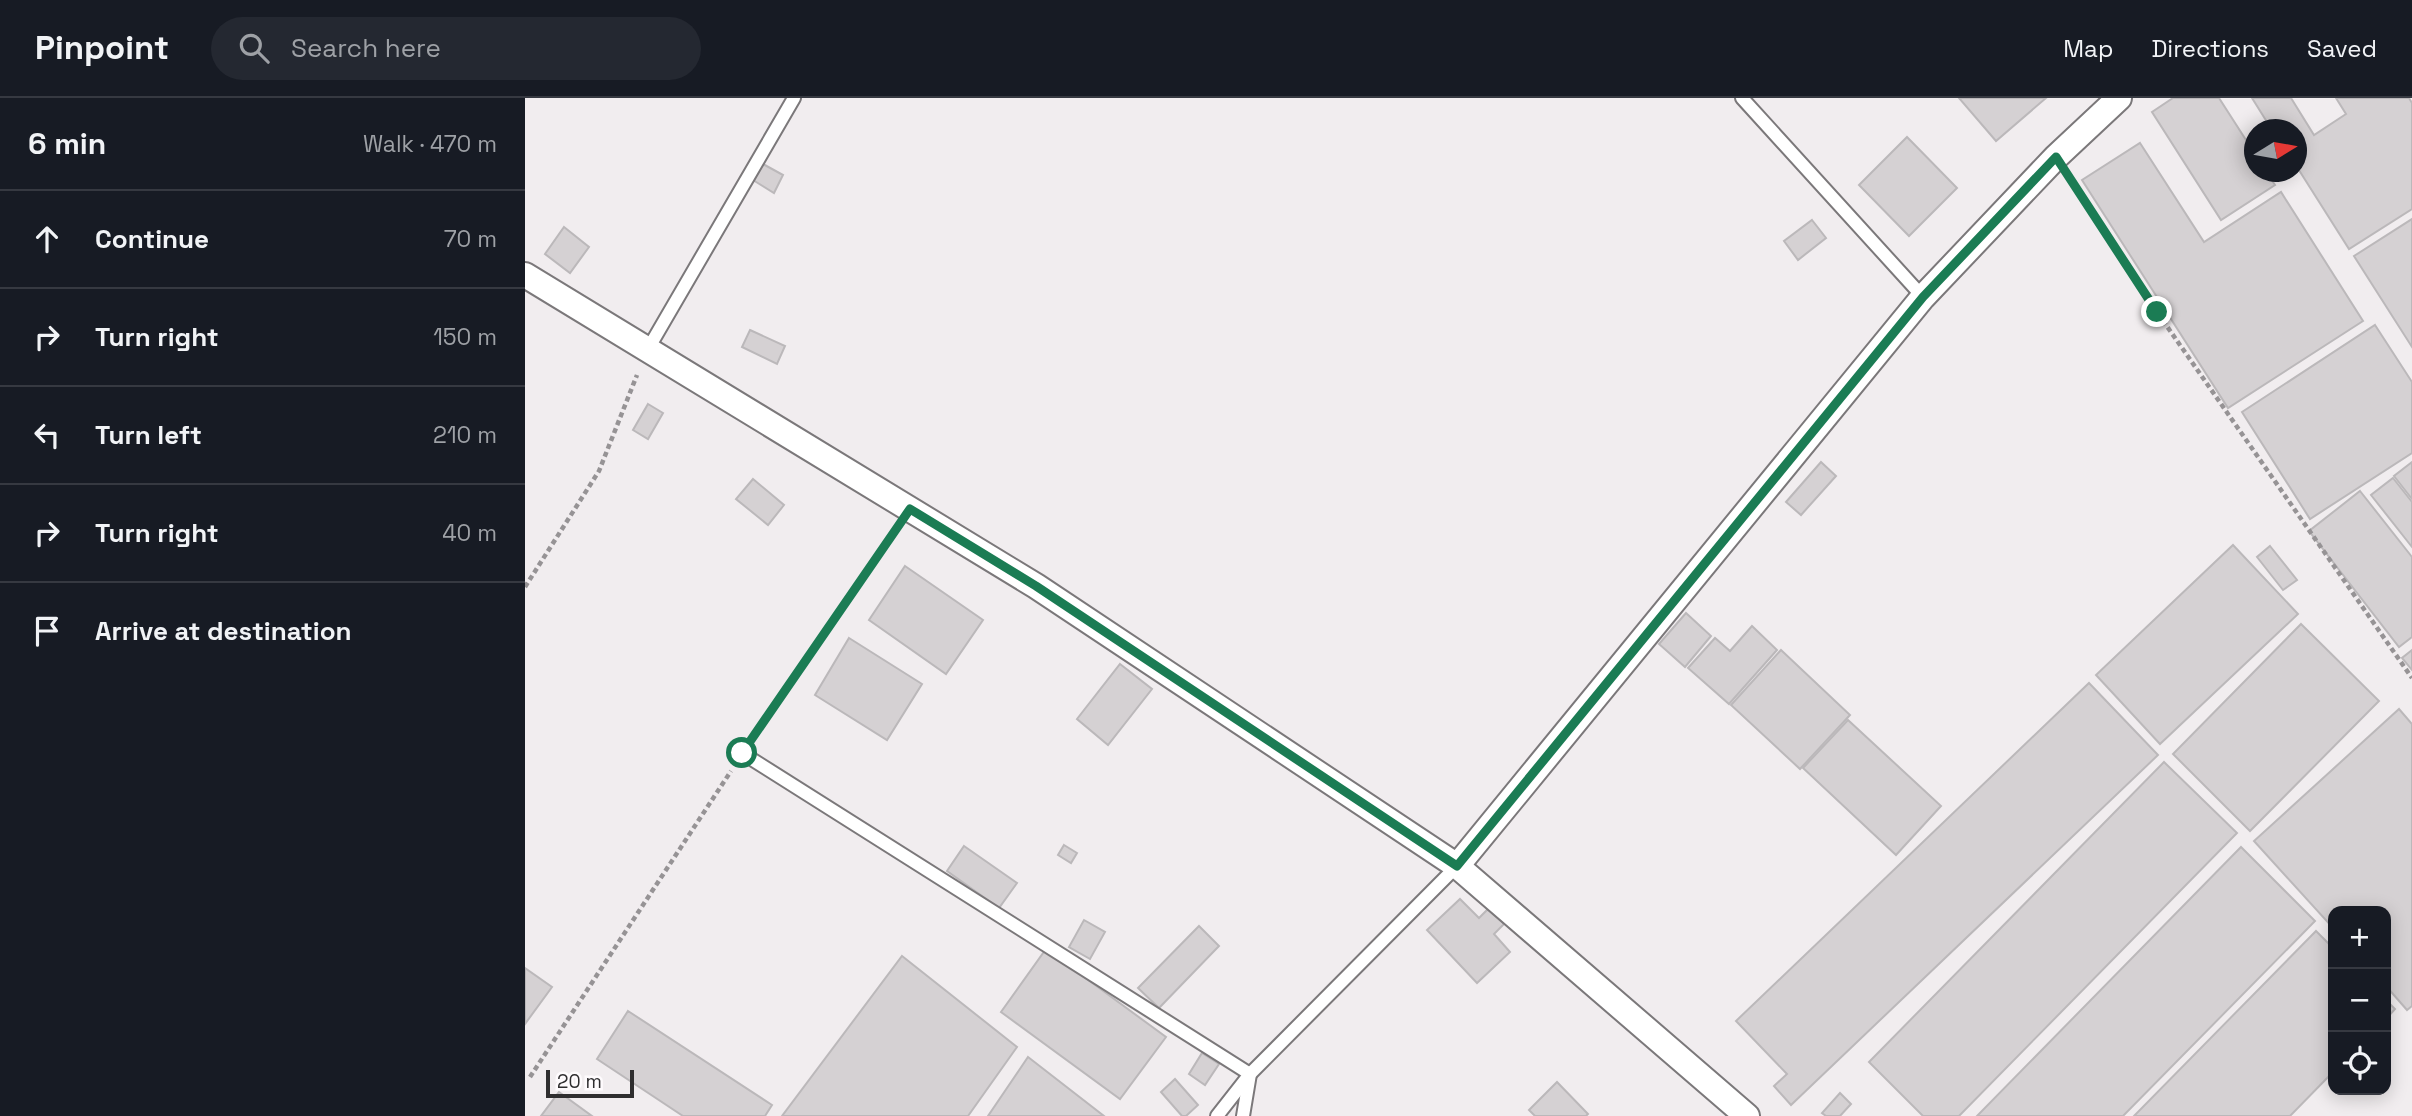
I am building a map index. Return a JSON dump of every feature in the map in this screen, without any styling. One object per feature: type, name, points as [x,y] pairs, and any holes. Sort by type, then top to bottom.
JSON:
[{"type":"street","points":[[1457,866],[1923,297],[2056,157],[2119,98]]},
{"type":"street","points":[[525,275],[1036,586],[1457,866],[1747,1116]]},
{"type":"lane","points":[[648,349],[794,98]]},
{"type":"lane","points":[[1742,98],[1923,297]]},
{"type":"lane","points":[[742,753],[1250,1074]]},
{"type":"lane","points":[[1217,1116],[1250,1074],[1457,866]]},
{"type":"lane","points":[[1243,1116],[1250,1074]]},
{"type":"path","points":[[2056,157],[2165,324],[2412,678]]},
{"type":"path","points":[[525,587],[599,471],[648,349]]},
{"type":"path","points":[[530,1077],[742,753],[910,509]]},
{"type":"building","points":[[1959,98],[2046,98],[1996,141]]},
{"type":"building","points":[[2173,98],[2219,98],[2244,137],[2244,182],[2273,182],[2275,185],[2221,220],[2152,112]]},
{"type":"building","points":[[2252,98],[2291,98],[2304,119],[2265,119]]},
{"type":"building","points":[[2336,98],[2409,98],[2412,103],[2412,209],[2349,249],[2307,182],[2307,124],[2314,135],[2346,114]]},
{"type":"building","points":[[1907,137],[1957,188],[1909,236],[1859,185]]},
{"type":"building","points":[[2140,143],[2204,242],[2281,192],[2363,321],[2228,408],[2082,180]]},
{"type":"building","points":[[763,164],[783,175],[774,193],[753,180]]},
{"type":"building","points":[[2412,219],[2412,347],[2354,256]]},
{"type":"building","points":[[1812,220],[1826,238],[1798,260],[1784,241]]},
{"type":"building","points":[[564,227],[589,247],[570,273],[545,254]]},
{"type":"building","points":[[2375,325],[2412,382],[2412,453],[2310,519],[2242,412]]},
{"type":"building","points":[[750,330],[785,346],[777,364],[742,347]]},
{"type":"building","points":[[648,404],[663,413],[648,439],[633,430]]},
{"type":"building","points":[[1821,462],[1836,476],[1801,515],[1786,502]]},
{"type":"building","points":[[2412,462],[2412,499],[2394,476]]},
{"type":"building","points":[[2393,478],[2412,502],[2412,547],[2371,495]]},
{"type":"building","points":[[753,479],[784,505],[768,525],[736,499]]},
{"type":"building","points":[[2360,491],[2412,557],[2412,637],[2399,647],[2309,531]]},
{"type":"building","points":[[2233,545],[2298,614],[2160,744],[2096,675]]},
{"type":"building","points":[[2270,546],[2297,580],[2283,590],[2257,557]]},
{"type":"building","points":[[905,566],[983,620],[946,674],[869,620]]},
{"type":"building","points":[[1686,613],[1711,636],[1685,667],[1659,644]]},
{"type":"building","points":[[2301,624],[2379,701],[2250,831],[2173,754]]},
{"type":"building","points":[[1752,626],[1777,650],[1729,704],[1688,668],[1715,638],[1730,651]]},
{"type":"building","points":[[849,638],[922,684],[887,740],[815,695]]},
{"type":"building","points":[[1781,650],[1850,715],[1800,769],[1731,705]]},
{"type":"building","points":[[2412,650],[2412,670],[2402,658]]},
{"type":"building","points":[[1120,664],[1152,689],[1108,745],[1077,719]]},
{"type":"building","points":[[2089,683],[2158,755],[1791,1105],[1774,1086],[1787,1074],[1736,1021]]},
{"type":"building","points":[[2399,709],[2412,724],[2412,1006],[2407,1010],[2391,992],[2391,906],[2328,906],[2328,922],[2254,841]]},
{"type":"building","points":[[1848,720],[1941,806],[1896,855],[1803,768]]},
{"type":"building","points":[[2164,762],[2237,833],[1959,1116],[1923,1116],[1869,1062]]},
{"type":"building","points":[[1064,845],[1077,853],[1071,863],[1058,855]]},
{"type":"building","points":[[964,846],[1017,883],[999,908],[947,871]]},
{"type":"building","points":[[2241,847],[2315,921],[2123,1116],[1977,1116]]},
{"type":"building","points":[[1460,899],[1479,918],[1489,908],[1504,924],[1494,934],[1510,952],[1477,983],[1427,930]]},
{"type":"building","points":[[1084,920],[1105,932],[1090,959],[1069,947]]},
{"type":"building","points":[[1199,926],[1219,946],[1159,1008],[1138,988]]},
{"type":"building","points":[[2316,931],[2328,943],[2328,1077],[2290,1116],[2134,1116]]},
{"type":"building","points":[[1046,949],[1166,1037],[1120,1099],[1001,1012]]},
{"type":"building","points":[[902,956],[1017,1047],[968,1116],[782,1116]]},
{"type":"building","points":[[525,968],[552,987],[525,1024]]},
{"type":"building","points":[[628,1011],[772,1105],[765,1116],[683,1116],[597,1059]]},
{"type":"building","points":[[1202,1053],[1219,1064],[1205,1085],[1189,1074]]},
{"type":"building","points":[[1028,1057],[1104,1116],[988,1116]]},
{"type":"building","points":[[1175,1079],[1198,1105],[1186,1116],[1182,1116],[1161,1092]]},
{"type":"building","points":[[1557,1082],[1588,1114],[1586,1116],[1535,1116],[1529,1110]]},
{"type":"building","points":[[559,1092],[592,1116],[541,1116]]},
{"type":"building","points":[[1840,1093],[1851,1104],[1840,1116],[1826,1116],[1822,1113]]},
{"type":"route","points":[[742,753],[910,509],[1036,586],[1457,866],[1923,297],[2056,157],[2157,312]]}]
